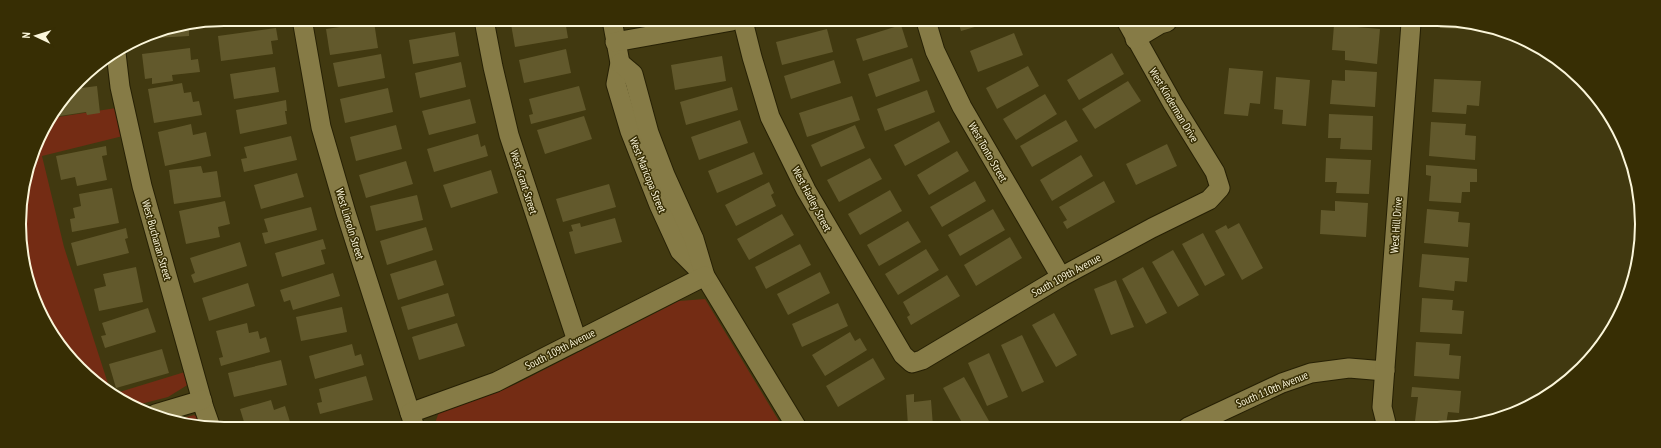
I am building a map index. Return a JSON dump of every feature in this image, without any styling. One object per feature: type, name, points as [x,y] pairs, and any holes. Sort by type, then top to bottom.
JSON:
[{"type":"street","name":"West Lincoln Street","points":[[303,26],[322,127],[346,213],[412,419]]},
{"type":"street","name":"West Grant Street","points":[[485,26],[492,67],[509,135],[577,340]]},
{"type":"street","name":"West Maricopa Street","points":[[613,26],[620,64],[634,74],[649,133],[667,181],[694,239],[705,276],[794,422]]},
{"type":"street","points":[[615,42],[704,26]]},
{"type":"street","name":"West Hadley Street","points":[[744,26],[770,117],[806,190],[900,349],[912,363]]},
{"type":"street","name":"West Tonto Street","points":[[928,26],[935,51],[962,107],[1061,277]]},
{"type":"street","name":"West Kinderman Drive","points":[[1129,26],[1173,104],[1215,172],[1220,188]]},
{"type":"street","points":[[1135,38],[1156,26]]},
{"type":"street","name":"West Hill Drive","points":[[1386,422],[1382,406],[1411,26]]},
{"type":"street","name":"West Buchanan Street","points":[[117,58],[120,87],[142,186],[209,422]]},
{"type":"street","name":"South 109th Avenue","points":[[912,363],[922,360],[1061,277],[1152,228],[1209,200],[1220,188]]},
{"type":"street","name":"South 109th Avenue","points":[[412,419],[496,382],[705,276]]},
{"type":"street","name":"South 110th Avenue","points":[[1199,422],[1282,383],[1311,373],[1349,368],[1385,372]]},
{"type":"street","points":[[162,412],[202,400]]},
{"type":"shaded area","points":[[116,108],[123,136],[42,156],[64,247],[108,385],[93,373],[75,355],[59,334],[41,300],[30,263],[26,237],[26,211],[30,185],[41,148],[57,117]]},
{"type":"shaded area","points":[[705,299],[780,422],[435,422],[439,412],[516,384],[679,301]]},
{"type":"shaded area","points":[[188,371],[189,384],[168,397],[141,404],[120,392]]},
{"type":"shaded area","points":[[194,415],[200,420],[185,418]]},
{"type":"building","points":[[347,26],[375,26],[378,48],[330,55],[326,29]]},
{"type":"building","points":[[511,26],[566,26],[568,38],[515,47]]},
{"type":"building","points":[[901,26],[908,47],[863,61],[856,39]]},
{"type":"building","points":[[960,26],[978,26],[961,31]]},
{"type":"building","points":[[1334,26],[1380,29],[1377,64],[1345,60],[1345,51],[1332,50]]},
{"type":"building","points":[[1440,26],[1450,26],[1473,29],[1440,28]]},
{"type":"building","points":[[276,28],[278,40],[271,41],[273,54],[221,61],[218,36]]},
{"type":"building","points":[[189,29],[189,36],[157,38]]},
{"type":"building","points":[[827,29],[833,52],[782,65],[776,42]]},
{"type":"building","points":[[455,32],[459,56],[413,64],[409,40]]},
{"type":"building","points":[[1014,33],[1023,55],[978,72],[970,51]]},
{"type":"building","points":[[190,48],[191,60],[198,59],[200,72],[172,75],[173,81],[152,84],[152,78],[145,79],[142,54]]},
{"type":"building","points":[[566,49],[571,73],[524,83],[519,60]]},
{"type":"building","points":[[1112,53],[1124,74],[1079,100],[1067,80]]},
{"type":"building","points":[[381,54],[385,78],[338,87],[333,63]]},
{"type":"building","points":[[722,56],[726,81],[675,90],[671,65]]},
{"type":"building","points":[[912,58],[920,81],[876,97],[868,74]]},
{"type":"building","points":[[834,60],[841,83],[791,99],[784,76]]},
{"type":"building","points":[[461,62],[466,87],[420,98],[415,73]]},
{"type":"building","points":[[1028,66],[1039,86],[997,109],[986,88]]},
{"type":"building","points":[[275,67],[279,92],[234,99],[230,74]]},
{"type":"building","points":[[1229,68],[1263,71],[1260,104],[1250,103],[1248,116],[1224,114]]},
{"type":"building","points":[[1345,70],[1377,72],[1375,107],[1330,104],[1332,80],[1345,81]]},
{"type":"building","points":[[1276,77],[1310,80],[1306,126],[1282,124],[1283,110],[1274,109]]},
{"type":"building","points":[[1434,79],[1481,81],[1479,106],[1467,105],[1466,114],[1432,112]]},
{"type":"building","points":[[1128,81],[1141,101],[1095,129],[1082,109]]},
{"type":"building","points":[[182,83],[184,93],[191,92],[193,102],[199,101],[202,115],[154,123],[148,89]]},
{"type":"building","points":[[97,86],[100,113],[87,115],[86,112],[58,116],[67,103],[80,88]]},
{"type":"building","points":[[579,86],[586,110],[531,124],[529,115],[533,114],[529,99]]},
{"type":"building","points":[[732,87],[738,110],[686,125],[680,102]]},
{"type":"building","points":[[388,88],[393,112],[345,123],[340,99]]},
{"type":"building","points":[[927,90],[935,112],[885,131],[877,109]]},
{"type":"building","points":[[1045,94],[1057,114],[1016,140],[1003,119]]},
{"type":"building","points":[[852,96],[860,120],[807,137],[799,113]]},
{"type":"building","points":[[470,99],[476,123],[429,135],[422,111]]},
{"type":"building","points":[[286,100],[287,111],[285,111],[287,124],[240,134],[236,110]]},
{"type":"building","points":[[1329,114],[1373,116],[1372,150],[1340,149],[1341,138],[1328,138]]},
{"type":"building","points":[[584,116],[592,139],[545,154],[537,130]]},
{"type":"building","points":[[740,120],[748,143],[699,160],[691,137]]},
{"type":"building","points":[[1066,120],[1078,141],[1032,167],[1020,146]]},
{"type":"building","points":[[939,121],[950,142],[905,166],[894,145]]},
{"type":"building","points":[[1431,122],[1466,124],[1465,135],[1476,136],[1475,160],[1429,156]]},
{"type":"building","points":[[191,124],[193,135],[206,132],[211,156],[165,166],[158,132]]},
{"type":"building","points":[[396,125],[402,149],[356,161],[350,137]]},
{"type":"building","points":[[855,125],[865,148],[821,167],[811,145]]},
{"type":"building","points":[[478,134],[481,147],[485,145],[488,156],[434,172],[427,149]]},
{"type":"building","points":[[291,136],[297,160],[244,172],[241,159],[247,158],[244,147]]},
{"type":"building","points":[[1167,144],[1177,166],[1136,185],[1126,164]]},
{"type":"building","points":[[106,146],[107,155],[102,156],[107,180],[77,186],[75,177],[61,180],[56,156]]},
{"type":"building","points":[[957,151],[969,171],[929,195],[917,175]]},
{"type":"building","points":[[754,152],[763,174],[717,193],[708,171]]},
{"type":"building","points":[[1081,155],[1093,176],[1052,201],[1040,180]]},
{"type":"building","points":[[870,158],[882,179],[839,202],[827,180]]},
{"type":"building","points":[[1326,158],[1371,160],[1369,194],[1336,193],[1337,182],[1325,182]]},
{"type":"building","points":[[406,161],[413,184],[366,198],[359,175]]},
{"type":"building","points":[[1426,165],[1477,169],[1477,182],[1470,182],[1470,192],[1462,192],[1461,203],[1429,201],[1431,176],[1426,175]]},
{"type":"building","points":[[201,166],[203,173],[217,171],[221,197],[174,204],[169,170]]},
{"type":"building","points":[[491,170],[498,193],[451,208],[443,185]]},
{"type":"building","points":[[297,173],[304,197],[261,209],[254,185]]},
{"type":"building","points":[[975,181],[986,201],[942,227],[930,207]]},
{"type":"building","points":[[1104,181],[1115,202],[1067,229],[1063,222],[1067,220],[1059,207]]},
{"type":"building","points":[[769,182],[774,193],[771,195],[776,206],[736,226],[725,205]]},
{"type":"building","points":[[609,184],[616,207],[563,222],[556,199]]},
{"type":"building","points":[[112,188],[119,223],[72,232],[70,219],[75,218],[73,208],[81,206],[79,194]]},
{"type":"building","points":[[890,190],[902,211],[860,235],[848,214]]},
{"type":"building","points":[[417,195],[423,220],[376,231],[370,206]]},
{"type":"building","points":[[225,201],[230,224],[218,227],[220,237],[186,244],[179,211]]},
{"type":"building","points":[[1335,201],[1368,203],[1366,237],[1320,234],[1321,210],[1335,211]]},
{"type":"building","points":[[311,207],[317,230],[265,244],[262,233],[268,232],[264,219]]},
{"type":"building","points":[[993,209],[1005,230],[960,256],[948,235]]},
{"type":"building","points":[[1427,209],[1459,212],[1458,222],[1470,223],[1468,247],[1424,243]]},
{"type":"building","points":[[782,214],[794,235],[749,260],[737,239]]},
{"type":"building","points":[[615,218],[622,242],[575,254],[569,232],[573,231],[571,225],[580,223],[581,227]]},
{"type":"building","points":[[908,221],[921,242],[879,266],[867,245]]},
{"type":"building","points":[[1239,223],[1263,268],[1242,280],[1215,231],[1226,225],[1228,229]]},
{"type":"building","points":[[426,227],[433,250],[387,265],[380,241]]},
{"type":"building","points":[[126,228],[128,238],[125,239],[129,253],[77,266],[71,243]]},
{"type":"building","points":[[1203,233],[1225,275],[1205,286],[1182,244]]},
{"type":"building","points":[[1010,237],[1022,258],[976,286],[964,265]]},
{"type":"building","points":[[323,239],[326,249],[321,250],[325,264],[282,277],[275,253]]},
{"type":"building","points":[[240,242],[247,266],[194,283],[191,275],[195,273],[190,258]]},
{"type":"building","points":[[800,244],[811,265],[766,289],[755,267]]},
{"type":"building","points":[[926,249],[939,270],[898,295],[885,274]]},
{"type":"building","points":[[1173,250],[1199,295],[1178,307],[1152,262]]},
{"type":"building","points":[[1422,254],[1469,258],[1467,282],[1455,281],[1454,291],[1419,287]]},
{"type":"building","points":[[436,260],[444,285],[398,300],[390,274]]},
{"type":"building","points":[[136,267],[143,302],[99,311],[94,289],[106,286],[103,274]]},
{"type":"building","points":[[1143,267],[1167,313],[1146,324],[1122,279]]},
{"type":"building","points":[[820,272],[830,293],[788,315],[777,294]]},
{"type":"building","points":[[333,273],[340,296],[293,310],[290,300],[284,302],[280,290]]},
{"type":"building","points":[[947,275],[960,296],[911,325],[907,317],[910,315],[903,302]]},
{"type":"building","points":[[1116,280],[1134,327],[1111,335],[1094,289]]},
{"type":"building","points":[[248,283],[255,306],[209,321],[202,298]]},
{"type":"building","points":[[448,293],[455,316],[408,330],[401,307]]},
{"type":"building","points":[[1422,298],[1453,300],[1452,310],[1464,311],[1462,334],[1420,332]]},
{"type":"building","points":[[838,303],[848,326],[802,347],[792,324]]},
{"type":"building","points":[[342,307],[347,332],[301,341],[296,317]]},
{"type":"building","points":[[148,308],[156,332],[105,348],[101,336],[106,335],[102,323]]},
{"type":"building","points":[[1054,313],[1077,355],[1056,367],[1032,325]]},
{"type":"building","points":[[247,323],[249,333],[258,331],[260,339],[266,337],[270,352],[221,366],[219,358],[223,357],[216,331]]},
{"type":"building","points":[[457,323],[465,346],[419,360],[412,337]]},
{"type":"building","points":[[850,332],[855,341],[860,338],[867,350],[825,376],[812,355]]},
{"type":"building","points":[[1022,335],[1044,382],[1022,392],[1001,345]]},
{"type":"building","points":[[1416,342],[1450,344],[1449,355],[1461,356],[1459,379],[1414,376]]},
{"type":"building","points":[[352,344],[355,356],[361,354],[364,365],[315,379],[309,356]]},
{"type":"building","points":[[162,349],[169,373],[116,388],[109,364]]},
{"type":"building","points":[[989,353],[1008,397],[987,406],[968,363]]},
{"type":"building","points":[[873,358],[885,379],[838,407],[826,386]]},
{"type":"building","points":[[281,360],[287,385],[234,397],[228,373]]},
{"type":"building","points":[[366,376],[373,400],[320,414],[317,403],[322,402],[319,389]]},
{"type":"building","points":[[964,377],[989,421],[962,422],[943,388]]},
{"type":"building","points":[[1412,387],[1461,391],[1459,413],[1448,412],[1446,422],[1415,421],[1418,397],[1411,397]]},
{"type":"building","points":[[914,394],[914,402],[931,400],[933,422],[908,422],[906,395]]},
{"type":"building","points":[[271,400],[274,410],[285,406],[290,422],[244,422],[240,409]]}]
